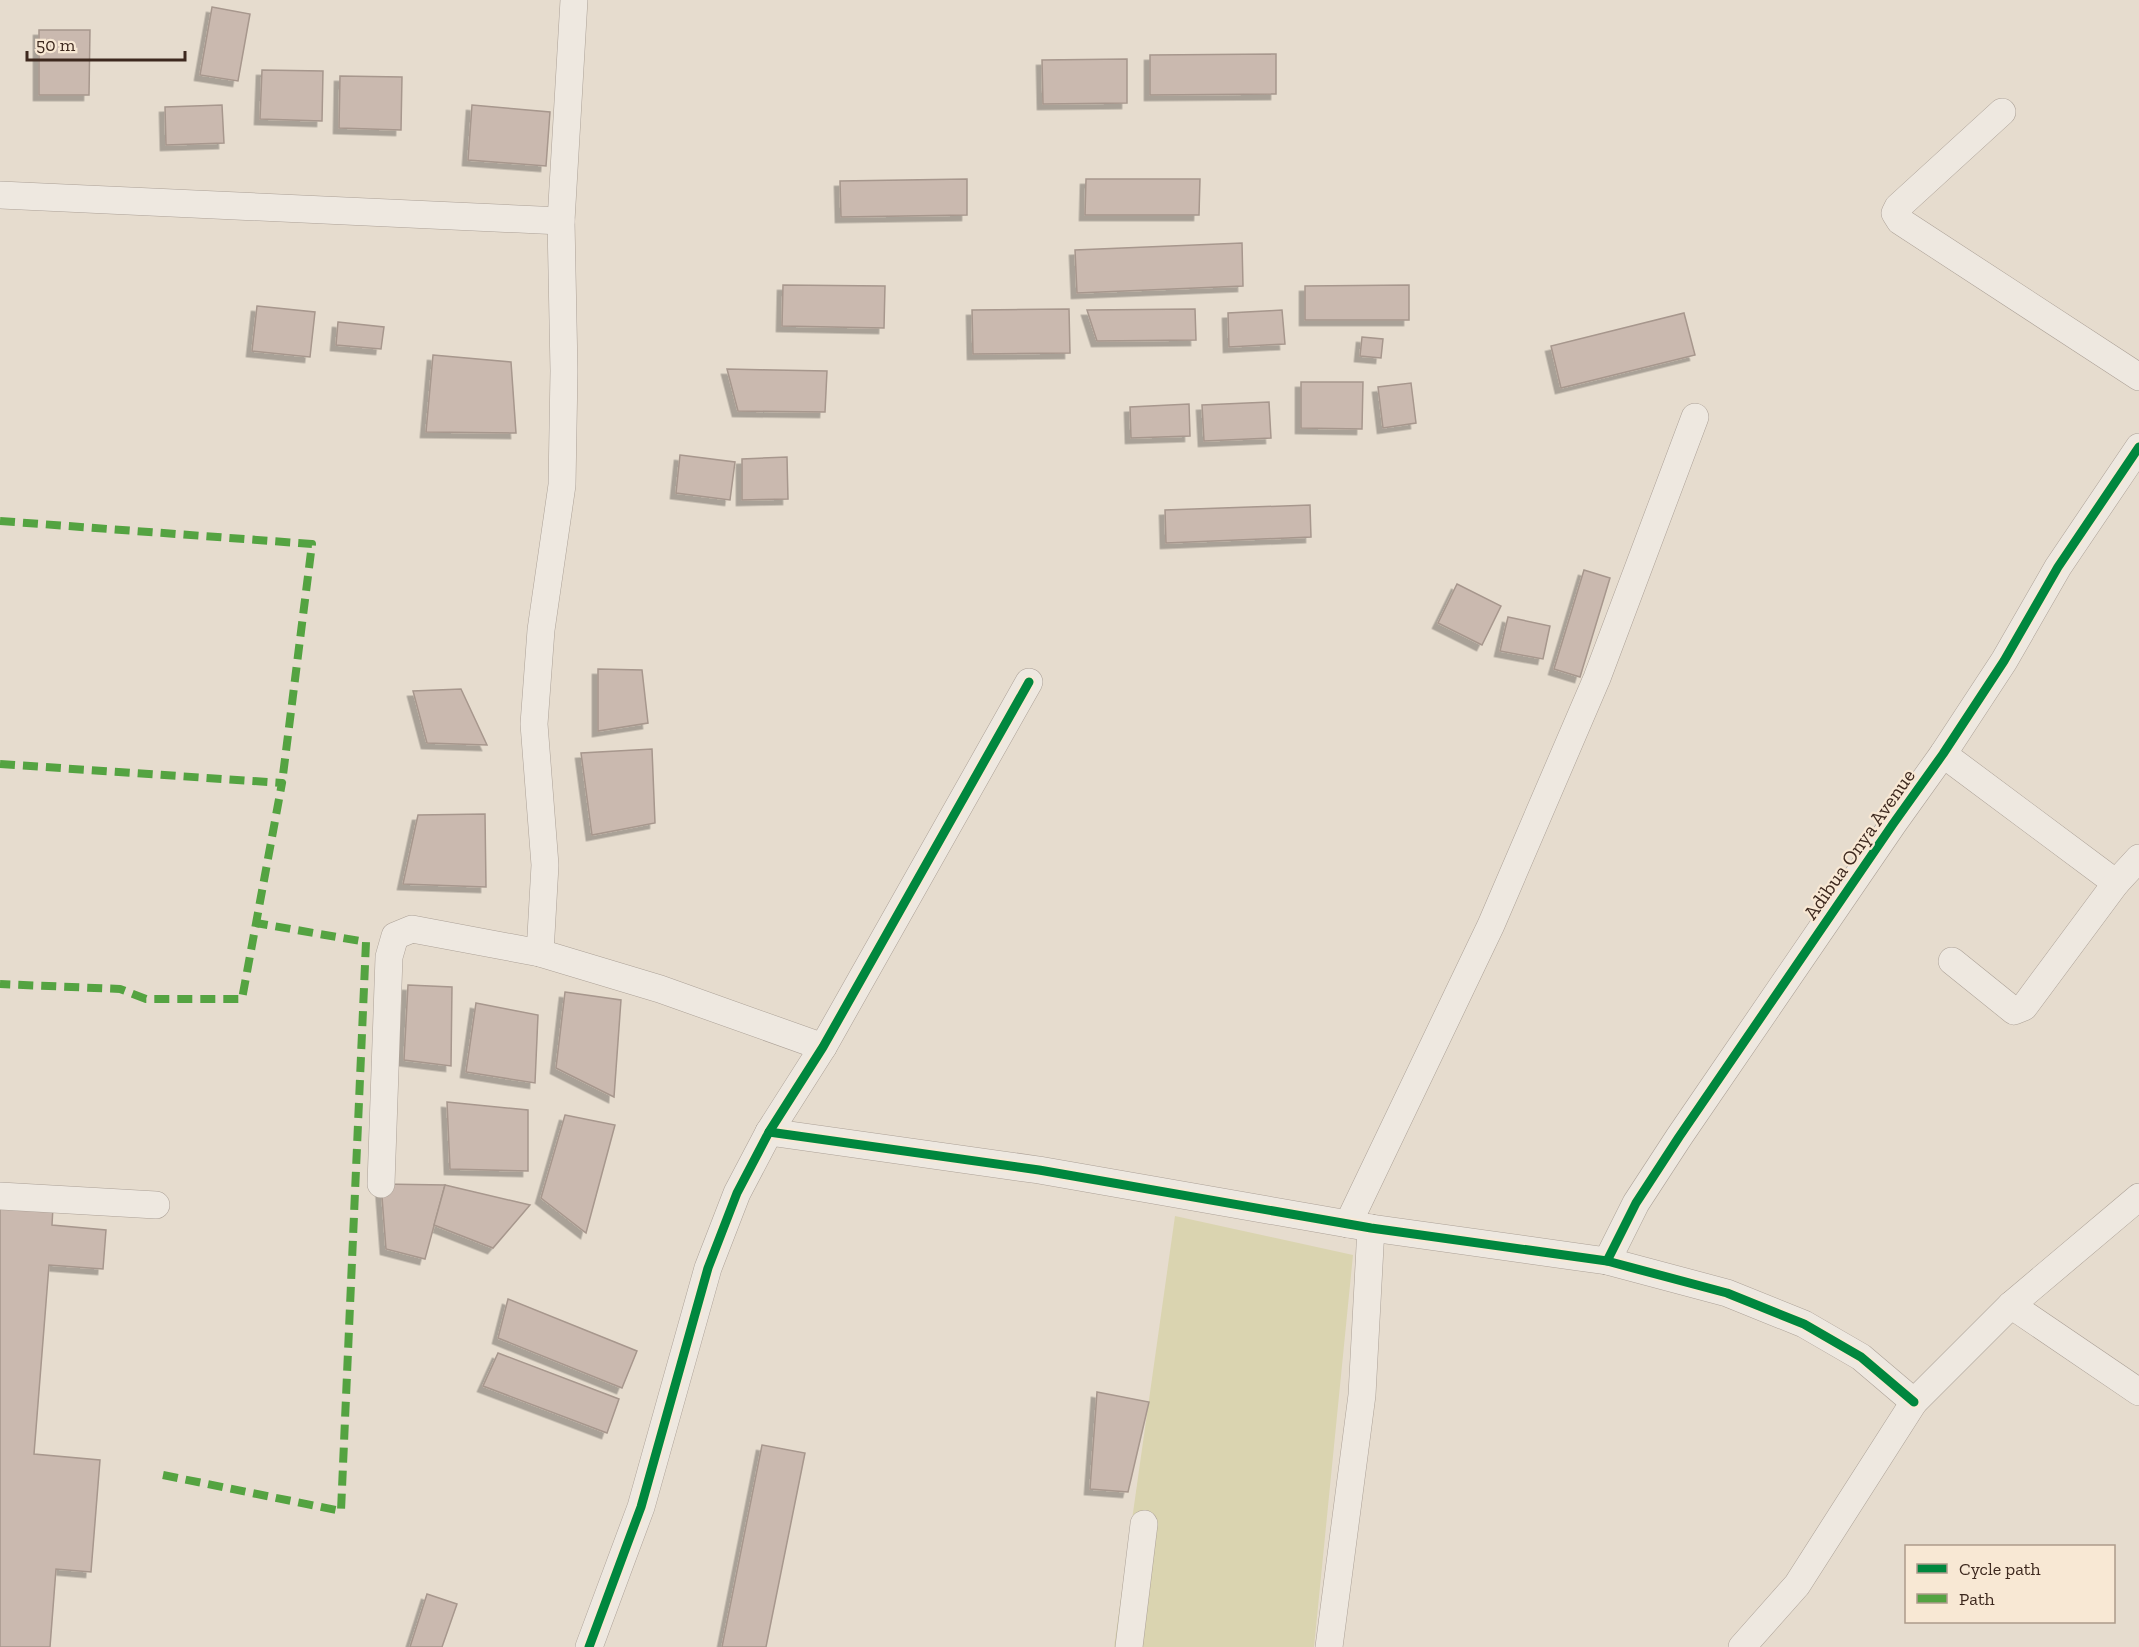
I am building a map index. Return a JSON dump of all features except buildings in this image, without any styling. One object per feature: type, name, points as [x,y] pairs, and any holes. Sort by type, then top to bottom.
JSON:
[{"type":"street","points":[[540,953],[545,865],[534,724],[541,630],[562,485],[564,371],[561,221],[574,0]]},
{"type":"street","points":[[2002,112],[1898,207],[1895,213],[1900,221],[2139,377]]},
{"type":"street","points":[[0,195],[561,221]]},
{"type":"street","points":[[1329,1647],[1362,1395],[1360,1226],[1597,678],[1695,417]]},
{"type":"street","name":"Adibua Onya Avenue","points":[[1607,1261],[1636,1203],[1679,1137],[1943,754],[2004,661],[2058,567],[2139,447]]},
{"type":"street","points":[[589,1647],[641,1507],[708,1268],[737,1193],[769,1132],[823,1047],[1029,682]]},
{"type":"street","points":[[1943,754],[2116,883]]},
{"type":"street","points":[[1952,961],[2014,1011],[2024,1007],[2116,883],[2139,858]]},
{"type":"street","points":[[381,1184],[389,957],[394,936],[412,929],[540,953],[660,989],[823,1047]]},
{"type":"street","points":[[769,1132],[1039,1170],[1360,1226],[1607,1261],[1727,1293],[1804,1324],[1861,1357],[1914,1402]]},
{"type":"street","points":[[0,1196],[156,1205]]},
{"type":"street","points":[[1742,1647],[1797,1585],[1914,1402],[2011,1305],[2139,1197]]},
{"type":"street","points":[[2011,1305],[2139,1392]]},
{"type":"street","points":[[1130,1647],[1144,1524]]},
{"type":"shaded area","points":[[1175,1216],[1353,1255],[1314,1647],[1114,1647]]},
{"type":"marked path","points":[[0,521],[312,544],[282,783]]},
{"type":"marked path","points":[[0,764],[282,783],[242,999],[146,999],[120,989],[0,984]]},
{"type":"marked path","points":[[163,1475],[341,1511],[366,942],[256,923]]},
{"type":"cycle path","points":[[1607,1261],[1636,1203],[1679,1137],[1943,754],[2004,661],[2058,567],[2139,447]]},
{"type":"cycle path","points":[[589,1647],[641,1507],[708,1268],[737,1193],[769,1132],[823,1047],[1029,682]]},
{"type":"cycle path","points":[[769,1132],[1039,1170],[1371,1228],[1607,1261],[1727,1293],[1804,1324],[1861,1357],[1914,1402]]}]
